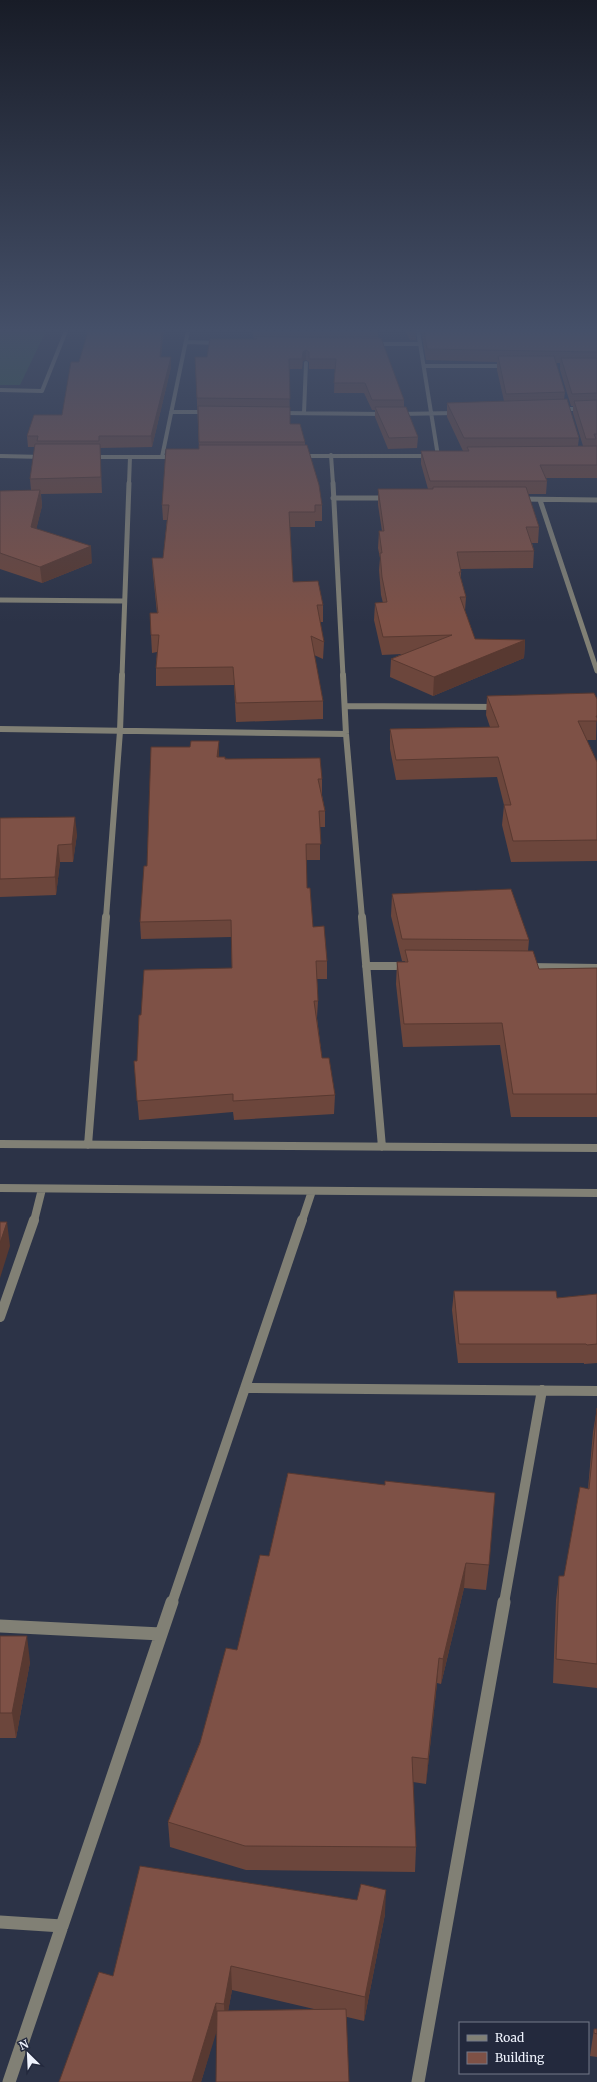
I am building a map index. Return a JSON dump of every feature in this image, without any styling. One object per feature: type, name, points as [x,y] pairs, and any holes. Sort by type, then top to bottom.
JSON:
[{"type":"street","points":[[162,457],[168,428]]},
{"type":"street","points":[[434,428],[438,456]]},
{"type":"street","points":[[331,455],[346,734],[382,1147]]},
{"type":"street","points":[[0,456],[54,457]]},
{"type":"street","points":[[293,456],[446,456]]},
{"type":"street","points":[[84,457],[185,457]]},
{"type":"street","points":[[88,1145],[120,731],[130,457]]},
{"type":"street","points":[[333,498],[397,498]]},
{"type":"street","points":[[516,499],[597,500]]},
{"type":"street","points":[[540,500],[597,671]]},
{"type":"street","points":[[0,600],[124,601]]},
{"type":"street","points":[[345,706],[502,707]]},
{"type":"street","points":[[0,729],[346,734]]},
{"type":"street","points":[[366,966],[414,966]]},
{"type":"street","points":[[517,967],[597,968]]},
{"type":"street","points":[[0,1144],[597,1148]]},
{"type":"street","points":[[0,1188],[597,1193]]},
{"type":"street","points":[[0,1317],[33,1223],[42,1189]]},
{"type":"street","points":[[9,2082],[312,1191]]},
{"type":"street","points":[[245,1388],[597,1391]]},
{"type":"street","points":[[418,2082],[542,1390]]},
{"type":"street","points":[[0,1626],[161,1634]]},
{"type":"street","points":[[0,1922],[62,1926]]},
{"type":"building","points":[[30,428],[153,428],[151,436],[99,436],[99,441],[37,441],[38,436],[27,436]]},
{"type":"building","points":[[199,428],[301,428],[305,442],[199,442]]},
{"type":"building","points":[[385,428],[414,428],[418,437],[389,438]]},
{"type":"building","points":[[459,428],[576,428],[579,438],[464,438]]},
{"type":"building","points":[[583,428],[597,428],[597,434],[594,434],[596,439],[586,439]]},
{"type":"building","points":[[35,444],[100,444],[101,477],[30,479]]},
{"type":"building","points":[[199,445],[307,445],[319,485],[322,505],[315,505],[315,512],[289,512],[293,582],[318,581],[323,605],[317,605],[324,642],[311,636],[323,701],[236,703],[233,667],[156,668],[159,635],[151,635],[150,613],[158,613],[152,558],[163,558],[169,505],[162,505],[166,449],[199,449]]},
{"type":"building","points":[[597,446],[597,465],[540,465],[547,481],[430,481],[421,451],[469,451],[467,447]]},
{"type":"building","points":[[433,487],[526,487],[539,527],[526,527],[534,551],[457,552],[461,572],[459,572],[466,597],[460,597],[475,639],[525,640],[434,677],[391,659],[452,635],[383,637],[375,603],[387,602],[382,577],[380,553],[382,553],[379,531],[384,531],[378,489],[433,489]]},
{"type":"building","points":[[40,490],[31,527],[91,546],[40,567],[0,553],[0,491]]},
{"type":"building","points":[[594,693],[597,699],[597,721],[578,721],[597,762],[597,840],[513,841],[504,805],[511,805],[498,757],[396,760],[390,729],[499,727],[487,696]]},
{"type":"building","points":[[191,741],[219,741],[217,757],[225,757],[225,759],[320,758],[322,779],[318,779],[325,811],[319,811],[321,844],[306,844],[307,888],[310,888],[313,927],[324,926],[327,961],[316,961],[318,1001],[314,1001],[322,1058],[329,1058],[335,1095],[233,1101],[233,1094],[137,1101],[134,1061],[137,1061],[139,1015],[141,1015],[144,970],[232,968],[231,920],[140,922],[144,866],[147,866],[151,747],[190,747]]},
{"type":"building","points":[[75,817],[72,844],[58,845],[55,877],[0,879],[0,818]]},
{"type":"building","points":[[511,889],[529,940],[402,939],[392,894]]},
{"type":"building","points":[[405,950],[533,951],[539,969],[597,968],[597,1094],[513,1094],[502,1023],[404,1024],[397,962],[408,962]]},
{"type":"building","points":[[0,1222],[7,1222],[0,1243]]},
{"type":"building","points":[[454,1291],[556,1291],[557,1298],[597,1294],[597,1344],[459,1344]]},
{"type":"building","points":[[597,1408],[597,1664],[556,1659],[559,1576],[564,1576],[580,1487],[589,1489]]},
{"type":"building","points":[[288,1473],[385,1485],[385,1481],[495,1493],[489,1565],[466,1563],[443,1659],[439,1658],[428,1759],[412,1757],[416,1847],[245,1846],[168,1822],[200,1743],[226,1648],[237,1650],[260,1555],[269,1556]]},
{"type":"building","points":[[0,1636],[27,1636],[12,1713],[0,1713]]},
{"type":"building","points":[[140,1866],[357,1900],[361,1884],[386,1890],[365,1997],[231,1966],[224,2004],[216,2003],[192,2082],[59,2082],[99,1972],[113,1976]]},
{"type":"building","points":[[346,2009],[349,2082],[216,2082],[217,2011]]},
{"type":"building","points":[[594,2029],[597,2029],[597,2034],[594,2033]]}]
